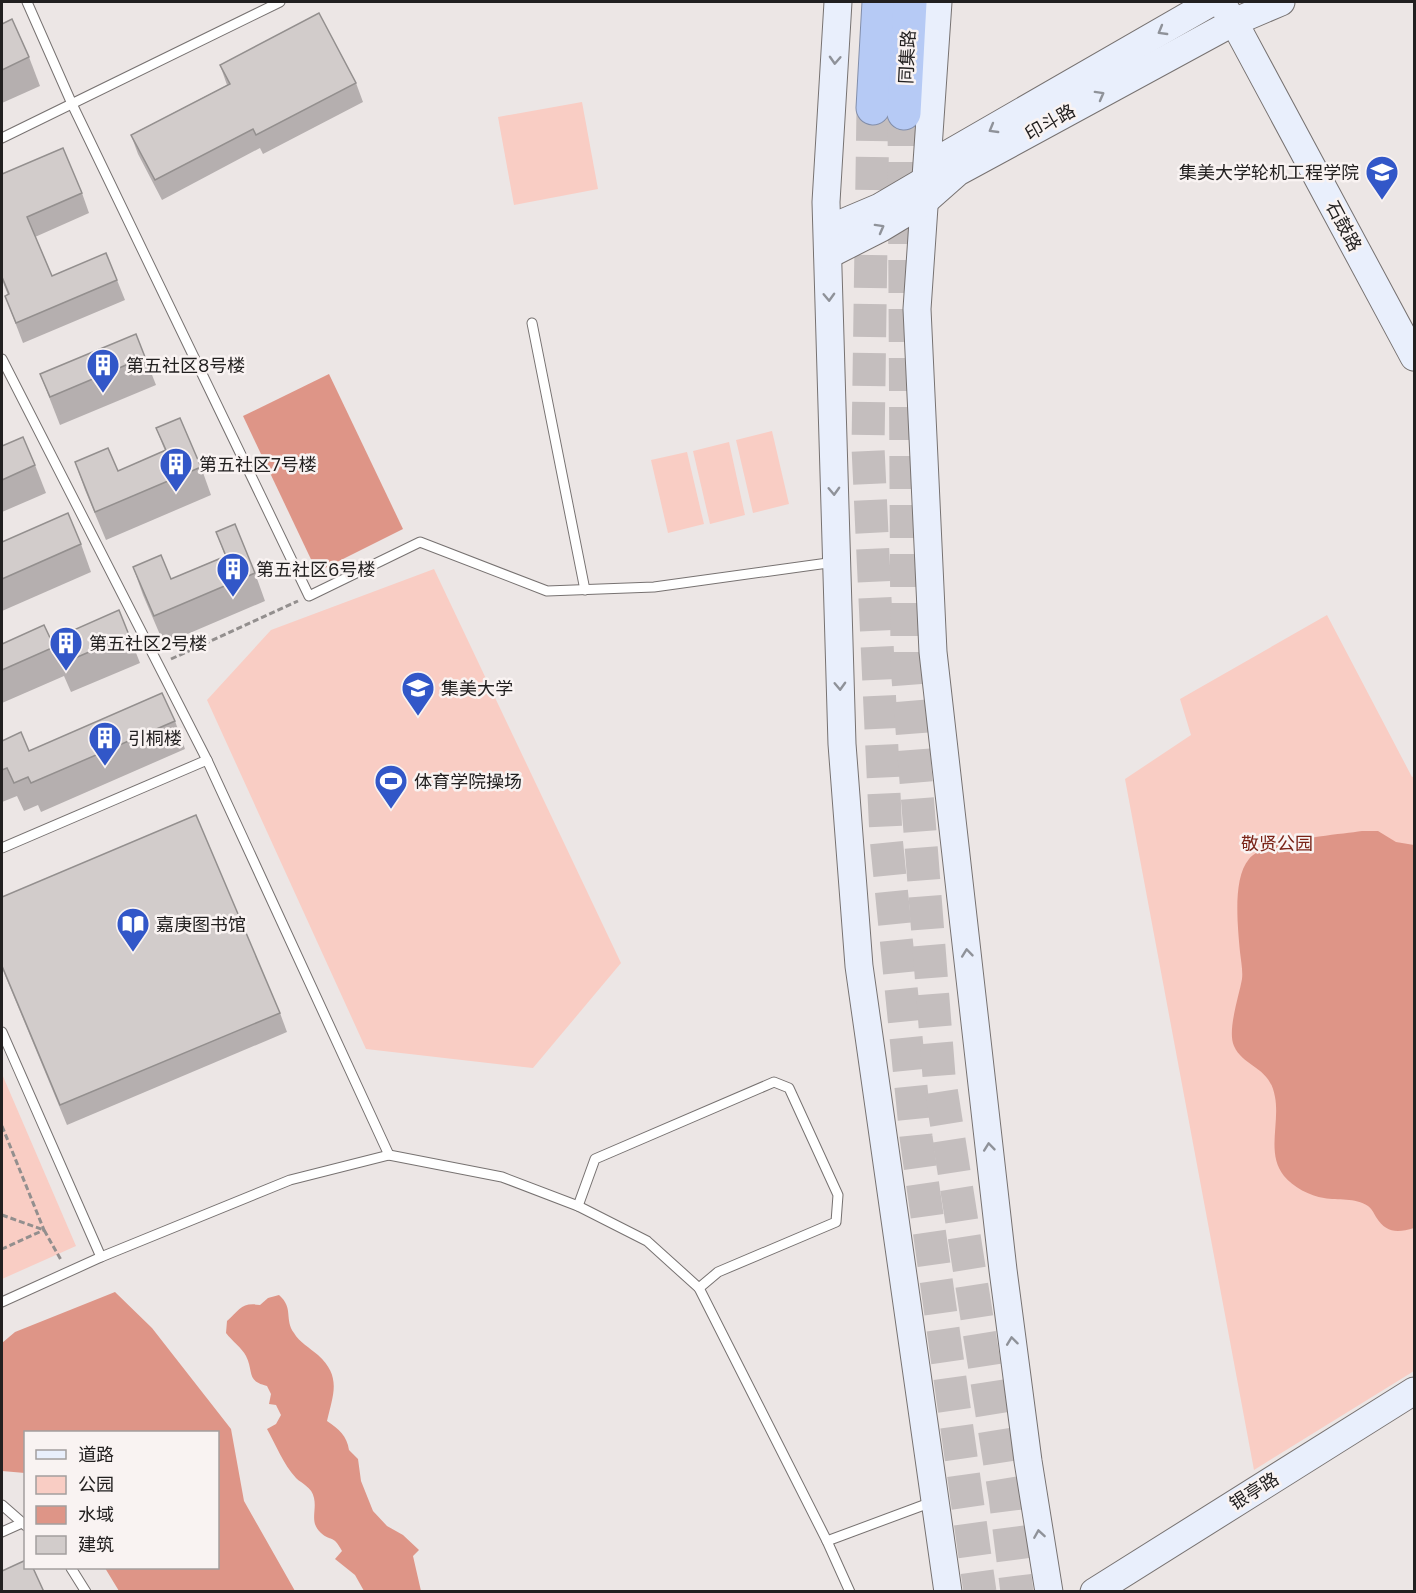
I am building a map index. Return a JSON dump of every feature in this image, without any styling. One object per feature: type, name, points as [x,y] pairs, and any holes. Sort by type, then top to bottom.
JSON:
[{"type":"highway","name":"同集路","points":[[879,2],[888,110],[910,2]]},
{"type":"main road","points":[[838,2],[826,202],[842,744],[859,966],[948,1592]]},
{"type":"main road","points":[[938,2],[917,309],[933,652],[1004,1282],[1028,1461],[1049,1592]]},
{"type":"main road","name":"印斗路","points":[[925,191],[948,154],[1212,2]]},
{"type":"main road","name":"印斗路","points":[[828,242],[880,207],[925,191],[1227,12],[1281,2]]},
{"type":"main road","name":"石鼓路","points":[[1227,12],[1414,357]]},
{"type":"main road","name":"银亭路","points":[[1094,1592],[1414,1391]]},
{"type":"lane","points":[[27,2],[72,104],[309,596],[420,542],[547,591],[654,587],[836,562]]},
{"type":"lane","points":[[2,138],[280,2]]},
{"type":"lane","points":[[532,323],[585,590]]},
{"type":"lane","points":[[2,358],[207,760],[389,1155]]},
{"type":"lane","points":[[2,848],[207,760]]},
{"type":"lane","points":[[2,1032],[101,1257]]},
{"type":"lane","points":[[578,1206],[595,1159],[774,1082],[789,1088],[838,1195],[836,1222],[718,1272],[699,1288]]},
{"type":"lane","points":[[2,1302],[101,1257],[290,1180],[389,1155],[502,1177],[578,1206],[647,1241],[699,1288],[827,1541],[850,1592]]},
{"type":"lane","points":[[827,1541],[934,1501]]},
{"type":"lane","points":[[2,1505],[24,1525],[2,1533]]},
{"type":"lane","points":[[72,1569],[86,1592]]},
{"type":"path","points":[[158,665],[289,606]]},
{"type":"path","points":[[2,1126],[44,1230],[68,1272]]},
{"type":"path","points":[[2,1215],[44,1230]]},
{"type":"path","points":[[2,1249],[44,1230]]},
{"type":"green space","points":[[582,102],[598,189],[514,205],[498,117]]},
{"type":"green space","points":[[772,431],[789,504],[753,513],[736,440]]},
{"type":"green space","points":[[729,442],[745,515],[710,524],[693,451]]},
{"type":"green space","points":[[687,452],[704,524],[668,533],[651,460]]},
{"type":"green space","points":[[434,569],[621,963],[533,1068],[366,1049],[207,700],[271,630]]},
{"type":"green space","name":"敬贤公园","points":[[1327,615],[1412,777],[1414,776],[1414,1371],[1254,1470],[1125,779],[1191,735],[1180,699]]},
{"type":"green space","points":[[2,1074],[76,1246],[2,1279]]},
{"type":"water","points":[[329,374],[403,529],[317,572],[243,416]]},
{"type":"water","points":[[1362,831],[1378,831],[1396,842],[1414,845],[1414,1228],[1402,1231],[1388,1229],[1363,1203],[1313,1195],[1297,1187],[1284,1176],[1276,1158],[1276,1107],[1272,1087],[1262,1073],[1238,1053],[1232,1040],[1242,976],[1237,917],[1238,891],[1240,879],[1249,859],[1269,847],[1284,843]]},
{"type":"water","points":[[115,1292],[152,1328],[231,1429],[244,1501],[295,1591],[119,1591],[106,1569],[219,1569],[219,1431],[24,1431],[24,1473],[2,1471],[2,1343],[15,1332]]},
{"type":"water","points":[[279,1295],[286,1304],[291,1328],[296,1336],[326,1363],[330,1371],[334,1386],[327,1421],[342,1433],[349,1450],[358,1459],[361,1481],[373,1511],[387,1526],[403,1535],[419,1550],[413,1556],[421,1591],[364,1591],[355,1575],[335,1559],[342,1551],[339,1546],[317,1529],[314,1521],[313,1494],[287,1467],[267,1429],[276,1424],[281,1415],[276,1405],[269,1404],[271,1394],[267,1386],[253,1379],[244,1353],[226,1333],[227,1321],[245,1306],[260,1305],[268,1298]]},
{"type":"building","points":[[319,13],[356,83],[256,135],[253,129],[155,180],[131,135],[230,84],[220,65]]},
{"type":"building","points":[[12,19],[29,57],[2,70],[2,24]]},
{"type":"building","points":[[63,148],[82,193],[27,217],[52,276],[106,253],[117,280],[16,323],[5,296],[9,294],[2,277],[2,174]]},
{"type":"building","points":[[136,334],[145,357],[50,397],[40,374]]},
{"type":"building","points":[[180,418],[201,467],[95,512],[75,462],[108,448],[118,471],[166,450],[156,428]]},
{"type":"building","points":[[23,437],[35,465],[2,480],[2,446]]},
{"type":"building","points":[[68,513],[81,544],[2,579],[2,542]]},
{"type":"building","points":[[235,524],[255,573],[154,616],[133,567],[161,555],[171,579],[226,556],[216,532]]},
{"type":"building","points":[[119,610],[129,635],[61,664],[54,647],[2,670],[2,644],[44,625],[51,640]]},
{"type":"building","points":[[162,693],[175,721],[31,783],[28,777],[14,783],[7,768],[2,770],[2,741],[21,732],[29,751]]},
{"type":"building","points":[[196,815],[280,1013],[60,1105],[2,966],[2,897]]},
{"type":"building","points":[[24,1561],[24,1569],[33,1569],[44,1592],[2,1592],[2,1571]]},
{"type":"tunnel","points":[[873,108],[868,447],[886,837],[916,1137],[980,1592]]},
{"type":"tunnel","points":[[904,113],[907,665],[939,1076],[1005,1497],[1017,1592]]},
{"type":"place","name":"集美大学轮机工程学院","points":[[1382,201]]},
{"type":"place","name":"第五社区8号楼","points":[[103,394]]},
{"type":"place","name":"第五社区7号楼","points":[[176,493]]},
{"type":"place","name":"第五社区6号楼","points":[[233,598]]},
{"type":"place","name":"第五社区2号楼","points":[[66,672]]},
{"type":"place","name":"集美大学","points":[[418,717]]},
{"type":"place","name":"引桐楼","points":[[105,767]]},
{"type":"place","name":"体育学院操场","points":[[391,810]]},
{"type":"place","name":"嘉庚图书馆","points":[[133,953]]}]
